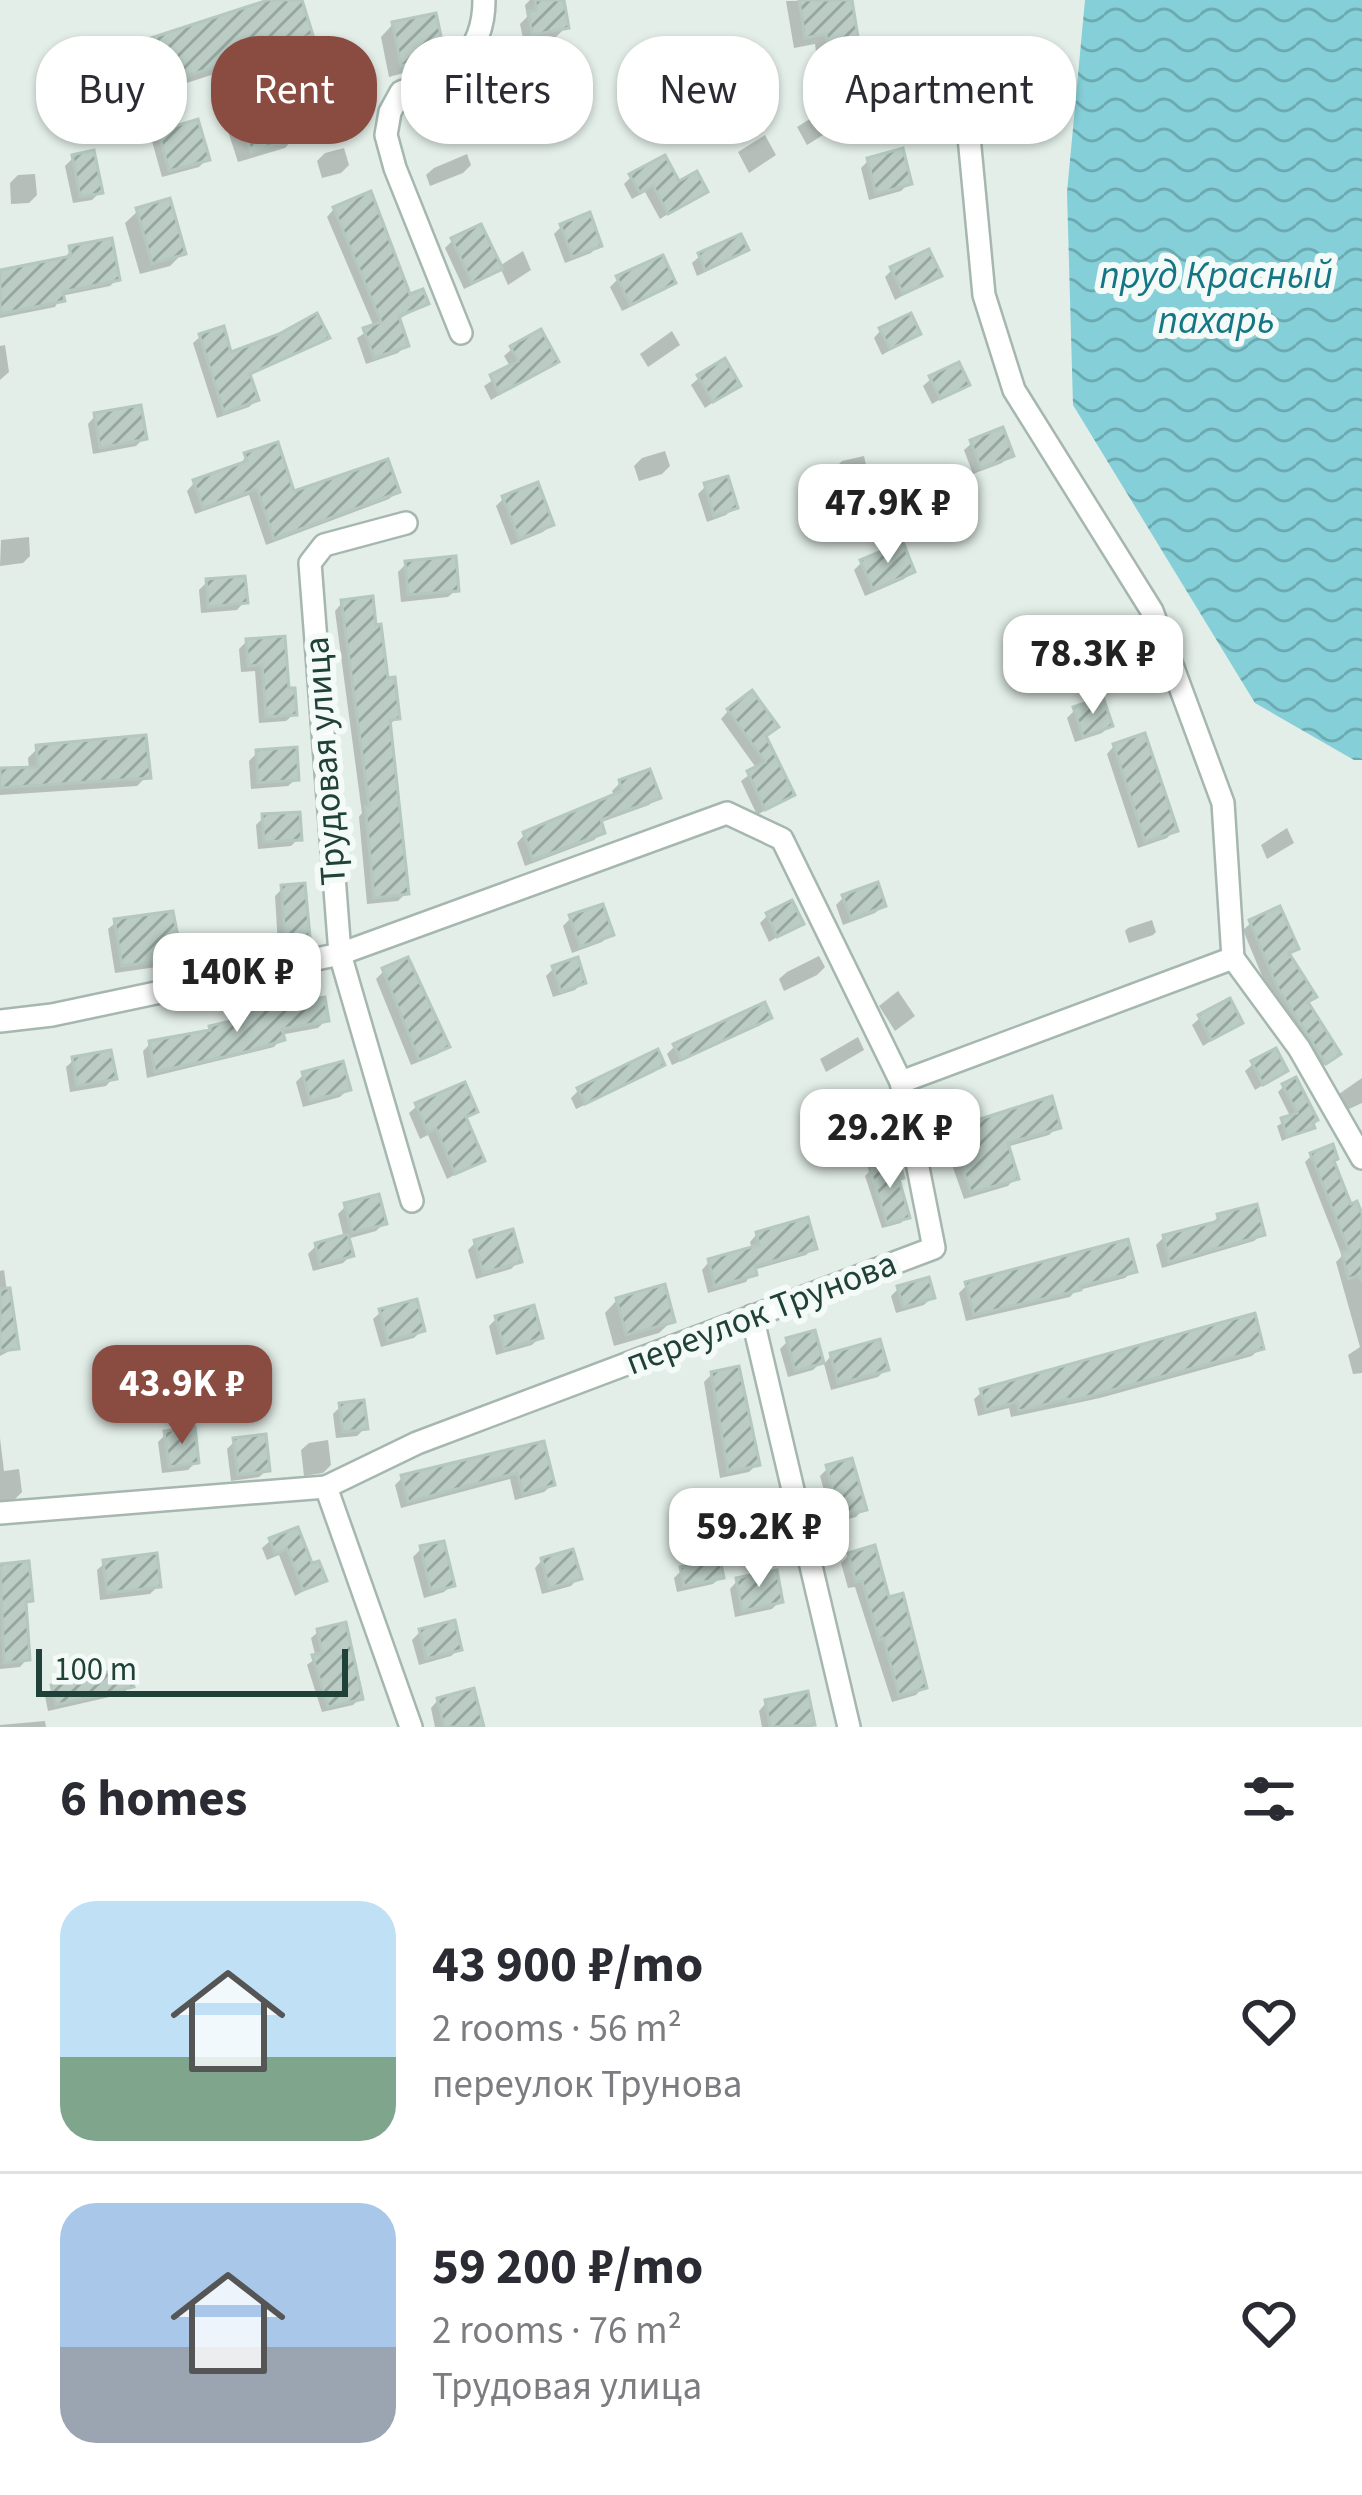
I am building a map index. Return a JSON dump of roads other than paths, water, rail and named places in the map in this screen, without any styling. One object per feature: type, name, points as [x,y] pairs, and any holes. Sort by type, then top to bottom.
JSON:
[{"type":"street","points":[[461,333],[386,135],[390,112],[401,92],[437,79],[467,57],[482,32],[484,0]]},
{"type":"street","points":[[970,144],[984,295],[1014,390],[1152,611],[1223,803],[1233,958],[1299,1048],[1362,1159]]},
{"type":"street","name":"Трудовая улица","points":[[406,523],[324,545],[310,563],[340,954],[412,1201]]},
{"type":"street","name":"переулок Трунова","points":[[0,1021],[52,1015],[340,954],[727,813],[782,839],[901,1082],[934,1248],[417,1443],[326,1486],[0,1513]]},
{"type":"street","points":[[901,1082],[1233,958]]},
{"type":"street","points":[[752,1316],[849,1727]]},
{"type":"street","points":[[326,1486],[411,1727]]},
{"type":"water","name":"пруд Красный пахарь","points":[[1085,0],[1362,0],[1362,760],[1354,760],[1255,703],[1073,405],[1067,192],[1072,144],[1076,144]]}]
